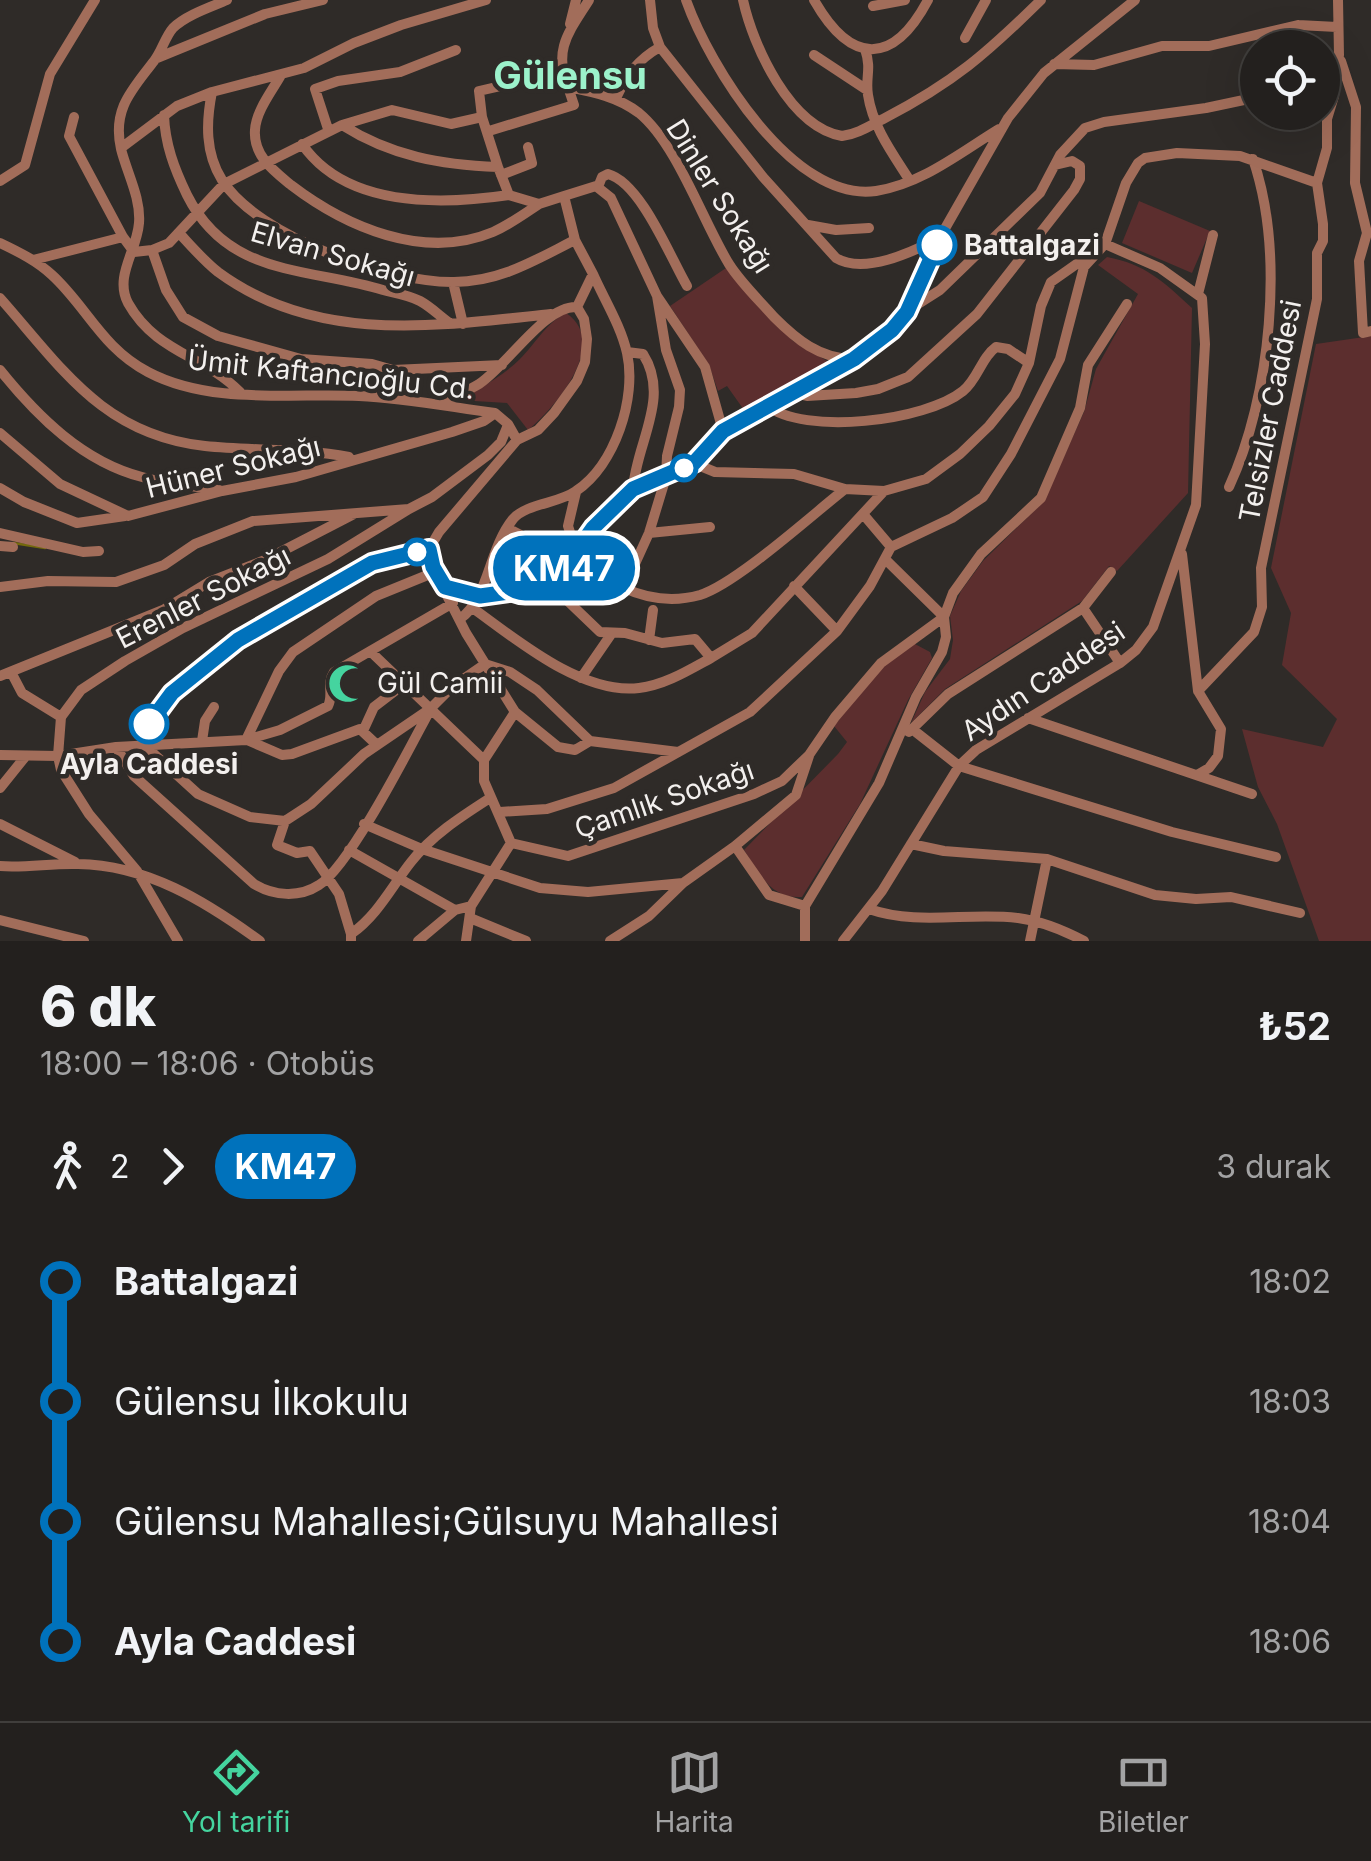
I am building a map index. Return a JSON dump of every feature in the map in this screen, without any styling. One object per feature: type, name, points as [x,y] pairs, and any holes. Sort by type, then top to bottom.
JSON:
[{"type":"street","points":[[0,181],[25,164],[50,74],[95,0]]},
{"type":"street","points":[[227,0],[176,26],[128,93],[118,125],[138,206],[134,252],[122,279],[124,291],[144,326],[173,350],[223,376],[240,393]]},
{"type":"street","points":[[156,59],[264,14],[323,0]]},
{"type":"street","points":[[121,148],[177,106],[212,92],[304,68],[402,25],[486,0]]},
{"type":"street","points":[[489,132],[574,105],[560,56],[576,0]]},
{"type":"street","points":[[568,35],[589,0]]},
{"type":"street","points":[[650,0],[660,47],[828,251],[848,264],[886,259],[939,239]]},
{"type":"street","points":[[686,0],[713,56],[756,124],[786,153],[821,177],[861,192],[910,181],[962,154],[1002,127]]},
{"type":"street","points":[[759,0],[743,1],[769,71],[804,114],[836,136],[854,134],[936,91],[994,47],[1041,0]]},
{"type":"street","points":[[814,0],[852,42],[880,49],[899,41],[928,0]]},
{"type":"street","points":[[873,6],[905,0]]},
{"type":"street","points":[[966,38],[986,0]]},
{"type":"street","name":"Telsizler Caddesi","points":[[1337,30],[1338,0]]},
{"type":"street","points":[[552,586],[593,528],[633,489],[694,463],[723,431],[854,359],[892,330],[907,312],[939,239],[1002,127],[1054,64],[1129,1]]},
{"type":"street","points":[[1297,30],[1298,25]]},
{"type":"street","points":[[1054,64],[1094,64],[1162,46],[1209,46],[1298,25],[1337,27]]},
{"type":"street","points":[[616,98],[632,68],[660,47]]},
{"type":"street","points":[[865,48],[871,69],[868,90],[875,123],[910,181]]},
{"type":"street","points":[[315,89],[338,80],[400,72],[456,50]]},
{"type":"street","points":[[814,55],[868,90]]},
{"type":"street","points":[[1340,58],[1356,107],[1356,183],[1367,232],[1359,261],[1363,332],[1371,332]]},
{"type":"street","points":[[304,68],[328,129]]},
{"type":"street","points":[[508,195],[482,117],[479,94],[482,88],[562,72]]},
{"type":"street","points":[[281,74],[255,130],[265,163],[331,214],[354,226],[401,238],[453,240],[489,234],[540,204],[598,187]]},
{"type":"street","name":"Dinler Sokağı","points":[[568,87],[616,98],[641,115],[672,156],[730,266],[764,306],[809,346],[834,358],[854,359]]},
{"type":"street","points":[[212,92],[209,143],[213,163],[224,184],[269,222],[315,248],[398,274],[454,282],[498,277],[575,240]]},
{"type":"street","points":[[907,312],[938,293],[1040,193],[1068,144],[1091,125],[1240,100]]},
{"type":"street","points":[[134,252],[152,250],[180,234],[195,212],[224,184],[328,129],[392,110],[452,124],[482,117]]},
{"type":"street","name":"Elvan Sokağı","points":[[164,115],[169,153],[195,212],[223,242],[258,263],[346,279],[416,300],[457,324]]},
{"type":"street","points":[[74,117],[69,136],[122,237],[134,252]]},
{"type":"street","points":[[342,124],[375,144],[427,161],[499,171],[532,163],[528,146]]},
{"type":"street","name":"Telsizler Caddesi","points":[[1198,691],[1248,639],[1261,614],[1261,568],[1316,299],[1317,254],[1323,241],[1317,183],[1328,143],[1327,130]]},
{"type":"street","points":[[302,144],[313,157],[352,183],[404,199],[447,202],[508,195],[540,204]]},
{"type":"street","points":[[500,812],[568,804],[614,788],[750,712],[837,632],[891,547],[965,510],[990,486],[1060,359],[1085,264],[1106,244],[1126,184],[1145,158],[1177,153],[1253,159],[1317,183]]},
{"type":"street","points":[[1229,487],[1246,442],[1271,328],[1262,187],[1253,159]]},
{"type":"street","points":[[792,392],[827,395],[878,390],[920,368],[977,314],[1064,206],[1081,169],[1072,161],[1055,165]]},
{"type":"street","points":[[598,187],[608,174],[624,182],[641,203],[686,286]]},
{"type":"street","points":[[598,187],[611,198],[657,296],[705,367],[723,431]]},
{"type":"street","points":[[460,619],[474,609],[486,570],[518,514],[576,492],[604,464],[629,392],[627,352],[575,240],[564,196]]},
{"type":"street","points":[[808,225],[836,230],[869,228]]},
{"type":"street","points":[[180,234],[219,273],[265,300],[306,316],[390,328],[551,314],[577,307],[594,274]]},
{"type":"street","points":[[1106,244],[1160,268],[1198,294],[1213,235]]},
{"type":"street","points":[[33,260],[122,237]]},
{"type":"street","name":"Ümit Kaftancıoğlu Cd.","points":[[0,243],[53,275],[108,342],[160,378],[240,393],[360,396],[495,414],[508,424],[516,440]]},
{"type":"street","points":[[694,463],[715,472],[806,475],[845,489],[884,492],[920,482],[976,440],[1015,394],[1029,363],[1041,306],[1051,282],[1106,244]]},
{"type":"street","points":[[152,250],[166,290],[183,316],[218,336],[301,358],[393,370],[502,365]]},
{"type":"street","points":[[454,282],[457,324]]},
{"type":"street","name":"Aydın Caddesi","points":[[843,941],[868,910],[959,766],[976,750],[1120,663],[1136,650],[1152,628],[1196,505],[1205,316],[1198,294]]},
{"type":"street","points":[[624,588],[649,534],[666,477],[666,456],[680,390],[666,350],[657,296]]},
{"type":"street","points":[[0,298],[62,373],[105,409],[143,430],[203,446],[302,450],[355,458]]},
{"type":"street","points":[[804,941],[805,906],[898,744],[916,696],[945,645],[944,618],[966,571],[1040,498],[1080,408],[1088,365],[1128,304]]},
{"type":"street","points":[[144,745],[158,707],[238,640],[372,563],[429,549],[516,440],[545,423],[582,372],[587,339],[584,318],[577,307]]},
{"type":"street","points":[[435,404],[480,383],[551,314]]},
{"type":"street","points":[[766,405],[793,419],[880,419],[913,412],[960,393],[996,347],[1008,349],[1029,363]]},
{"type":"street","points":[[627,352],[642,354],[654,381],[653,409],[634,472],[633,489]]},
{"type":"street","points":[[0,370],[46,421],[104,462],[140,477],[222,491]]},
{"type":"street","name":"Hüner Sokağı","points":[[0,433],[60,484],[128,516],[222,491],[296,477],[452,432],[495,414]]},
{"type":"street","name":"Erenler Sokağı","points":[[61,717],[81,690],[125,661],[183,628],[328,558],[432,497],[488,456],[505,438],[508,424]]},
{"type":"street","points":[[0,488],[77,523],[128,516]]},
{"type":"street","points":[[445,587],[480,596],[552,586],[624,588],[656,598],[702,594],[748,564],[845,489]]},
{"type":"street","points":[[576,492],[568,526],[576,551]]},
{"type":"street","points":[[474,609],[518,641],[581,678],[618,689],[644,688],[676,677],[752,633],[884,492]]},
{"type":"street","name":"Erenler Sokağı","points":[[0,587],[116,582],[164,564],[194,544],[256,520],[408,509]]},
{"type":"street","points":[[174,939],[137,872],[61,770],[61,717],[22,693],[6,674],[162,610],[209,582],[265,560],[359,511]]},
{"type":"street","points":[[862,514],[891,547]]},
{"type":"street","points":[[507,528],[532,541]]},
{"type":"street","points":[[649,534],[710,528]]},
{"type":"street","points":[[0,534],[84,552],[99,551]]},
{"type":"street","points":[[0,546],[13,547]]},
{"type":"street","points":[[1181,548],[1198,691],[1217,720],[1222,738],[1215,762],[1197,775]]},
{"type":"street","points":[[429,549],[460,619],[515,712],[558,746],[575,750],[590,741]]},
{"type":"street","points":[[885,559],[944,618]]},
{"type":"street","points":[[246,740],[279,671],[300,647],[376,596],[436,572]]},
{"type":"street","points":[[898,744],[948,694],[1084,608],[1110,572]]},
{"type":"street","points":[[552,586],[598,630],[662,643],[695,639],[711,658]]},
{"type":"street","points":[[794,586],[837,632]]},
{"type":"street","points":[[0,755],[58,756],[116,747],[246,740],[280,730],[328,706],[332,676],[453,603]]},
{"type":"street","points":[[1084,608],[1120,663]]},
{"type":"street","points":[[648,640],[654,610]]},
{"type":"street","name":"Çamlık Sokağı","points":[[511,843],[564,857],[754,794],[782,781],[809,755],[881,662],[944,618]]},
{"type":"street","points":[[581,678],[612,633]]},
{"type":"street","points":[[371,652],[484,760]]},
{"type":"street","points":[[485,664],[510,672],[536,690],[590,741],[678,752]]},
{"type":"street","points":[[351,938],[340,894],[310,851],[297,853],[277,845],[285,821],[311,804],[377,744],[430,709],[452,686],[485,664]]},
{"type":"street","points":[[363,731],[374,707],[404,684]]},
{"type":"street","points":[[202,741],[205,720],[214,707]]},
{"type":"street","points":[[116,747],[134,776],[254,884],[274,894],[288,894],[308,890],[328,878],[349,850],[430,709]]},
{"type":"street","points":[[466,941],[470,912],[511,843],[484,781],[484,760],[515,712]]},
{"type":"street","points":[[1028,718],[1252,794]]},
{"type":"street","points":[[246,740],[292,754],[356,729],[377,744]]},
{"type":"street","points":[[912,729],[959,766],[1172,832],[1276,858]]},
{"type":"street","points":[[144,745],[198,794],[254,818],[285,821]]},
{"type":"street","points":[[610,941],[649,916],[682,883],[735,846],[796,795],[809,755]]},
{"type":"street","points":[[0,788],[25,757]]},
{"type":"street","points":[[351,938],[422,849],[455,820],[490,798]]},
{"type":"street","points":[[0,824],[78,864]]},
{"type":"street","points":[[364,824],[422,849],[562,892],[682,883]]},
{"type":"street","points":[[911,844],[1047,859],[1155,895],[1231,897],[1300,913]]},
{"type":"street","points":[[735,846],[769,894],[805,906]]},
{"type":"street","points":[[349,850],[455,910],[470,912],[526,941]]},
{"type":"street","points":[[1030,941],[1047,859]]},
{"type":"street","points":[[0,866],[78,864],[137,872],[216,909],[260,941]]},
{"type":"street","points":[[418,941],[455,910]]},
{"type":"street","points":[[868,910],[898,917],[996,916],[1033,920],[1084,941]]},
{"type":"street","points":[[0,920],[80,940]]},
{"type":"shaded area","points":[[1139,201],[1210,231],[1192,273],[1122,243]]},
{"type":"shaded area","points":[[1107,257],[1153,275],[1192,308],[1188,493],[1117,571],[1109,566],[1082,601],[945,689],[911,723],[925,692],[950,659],[950,616],[961,591],[983,561],[1044,501],[1084,412],[1096,369],[1138,294],[1098,265]]},
{"type":"shaded area","points":[[726,268],[793,341],[834,365],[744,410],[727,386],[718,391],[709,365],[670,306]]},
{"type":"shaded area","points":[[566,313],[578,326],[583,341],[581,358],[563,392],[528,430],[507,403],[458,400],[506,371]]},
{"type":"shaded area","points":[[1371,336],[1371,941],[1319,941],[1277,824],[1258,787],[1242,729],[1323,747],[1337,719],[1282,665],[1291,613],[1271,568],[1316,344]]},
{"type":"shaded area","points":[[913,643],[930,652],[932,658],[860,804],[802,897],[782,894],[767,883],[744,850],[838,754],[847,742],[834,726],[880,670]]},
{"type":"waterway","points":[[13,543],[45,548]]},
{"type":"bus line","name":"KM47","points":[[149,724],[172,693],[238,640],[376,561],[429,549],[433,567],[445,587],[480,596],[552,586],[593,528],[633,489],[694,463],[723,431],[854,359],[892,330],[907,312],[937,245]]},
{"type":"place","name":"Battalgazi","points":[[937,245]]},
{"type":"place","name":"Gül Camii","points":[[347,683]]},
{"type":"place","name":"Ayla Caddesi","points":[[149,724]]},
{"type":"district","name":"Gülensu","points":[[570,75]]}]
